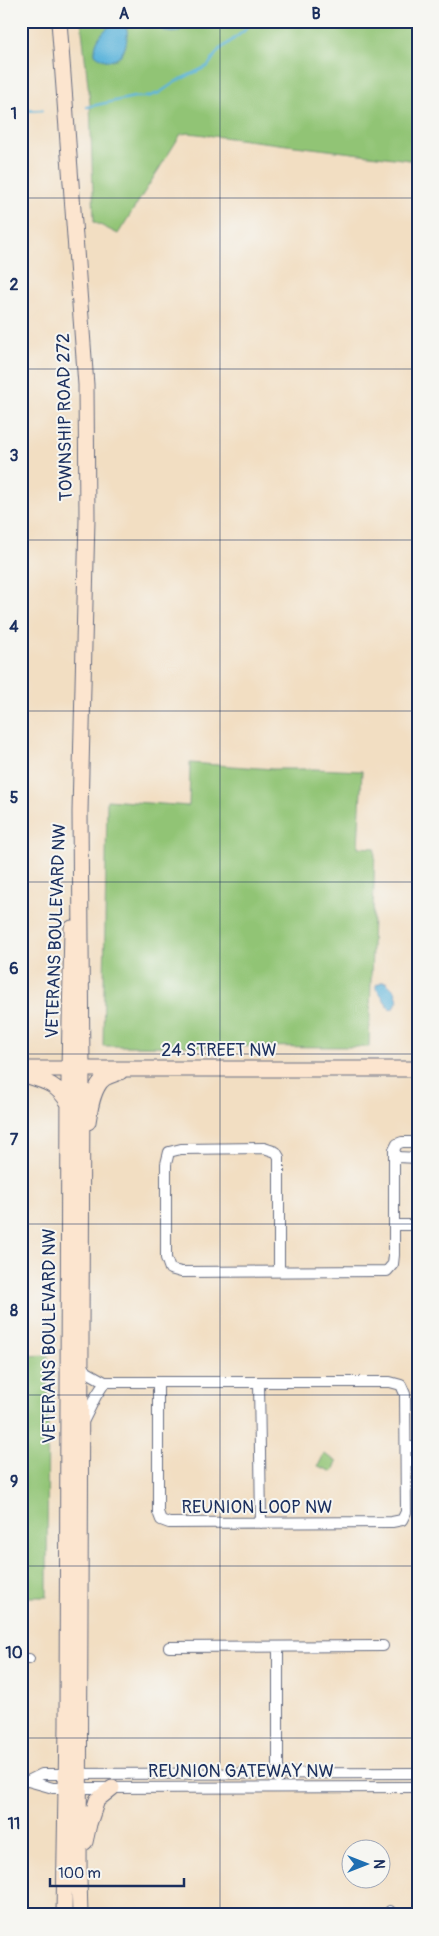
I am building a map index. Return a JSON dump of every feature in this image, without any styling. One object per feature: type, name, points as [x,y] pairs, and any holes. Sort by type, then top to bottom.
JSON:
[{"type":"main road","name":"TOWNSHIP ROAD 272","points":[[59,21],[86,386],[87,518],[80,812]]},
{"type":"main road","name":"VETERANS BOULEVARD NW","points":[[64,1915],[72,1781],[81,1426],[81,1158],[76,1069],[73,913],[80,812]]},
{"type":"main road","name":"24 STREET NW","points":[[21,1069],[418,1069]]},
{"type":"main road","name":"VETERANS BOULEVARD NW","points":[[76,1069],[69,1104],[72,1781],[80,1915]]},
{"type":"main road","points":[[81,1158],[96,1091],[104,1078],[126,1069]]},
{"type":"main road","points":[[21,1074],[56,1086],[69,1104]]},
{"type":"main road","points":[[78,1878],[97,1800],[112,1788]]},
{"type":"street","points":[[279,1271],[279,1164],[276,1152],[264,1148],[181,1149],[169,1152],[166,1164],[166,1258],[170,1269],[181,1272],[387,1271],[393,1264],[394,1150],[397,1144],[402,1142],[418,1142]]},
{"type":"street","points":[[394,1150],[397,1157],[418,1158]]},
{"type":"street","points":[[394,1225],[418,1225]]},
{"type":"street","points":[[81,1363],[87,1372],[105,1382],[91,1403],[81,1426]]},
{"type":"street","name":"REUNION LOOP NW","points":[[105,1382],[158,1382],[390,1382],[401,1385],[405,1394],[406,1447],[406,1512],[402,1520],[392,1522],[168,1524],[161,1520],[158,1512],[158,1382]]},
{"type":"street","points":[[259,1382],[260,1523]]},
{"type":"street","points":[[406,1447],[418,1447]]},
{"type":"street","points":[[406,1461],[418,1461]]},
{"type":"street","points":[[168,1647],[384,1646]]},
{"type":"street","points":[[278,1647],[278,1788]]},
{"type":"street","name":"REUNION GATEWAY NW","points":[[72,1781],[278,1773],[418,1773]]},
{"type":"street","points":[[25,1781],[42,1774],[72,1781]]},
{"type":"street","name":"REUNION GATEWAY NW","points":[[72,1781],[112,1788],[418,1787]]},
{"type":"green space","points":[[81,21],[418,21],[418,161],[189,133],[181,134],[118,234],[94,222],[90,103]]},
{"type":"green space","points":[[190,763],[273,769],[362,771],[358,847],[375,848],[369,1047],[103,1046],[107,800],[189,806]]},
{"type":"green space","points":[[48,1355],[47,1597],[21,1597],[21,1356]]},
{"type":"green space","points":[[324,1454],[337,1461],[333,1472],[318,1466]]},
{"type":"water","points":[[160,21],[189,21],[179,31],[171,33],[159,27]]},
{"type":"water","points":[[114,23],[121,24],[127,29],[127,37],[120,56],[115,60],[109,61],[95,54],[95,49],[100,36]]},
{"type":"water","points":[[386,982],[395,991],[398,1000],[394,1008],[390,1009],[376,988],[376,985]]},
{"type":"waterway","points":[[87,107],[134,97],[147,97],[159,93],[177,81],[208,66],[218,51],[244,31],[251,21]]},
{"type":"waterway","points":[[21,111],[42,110]]}]
